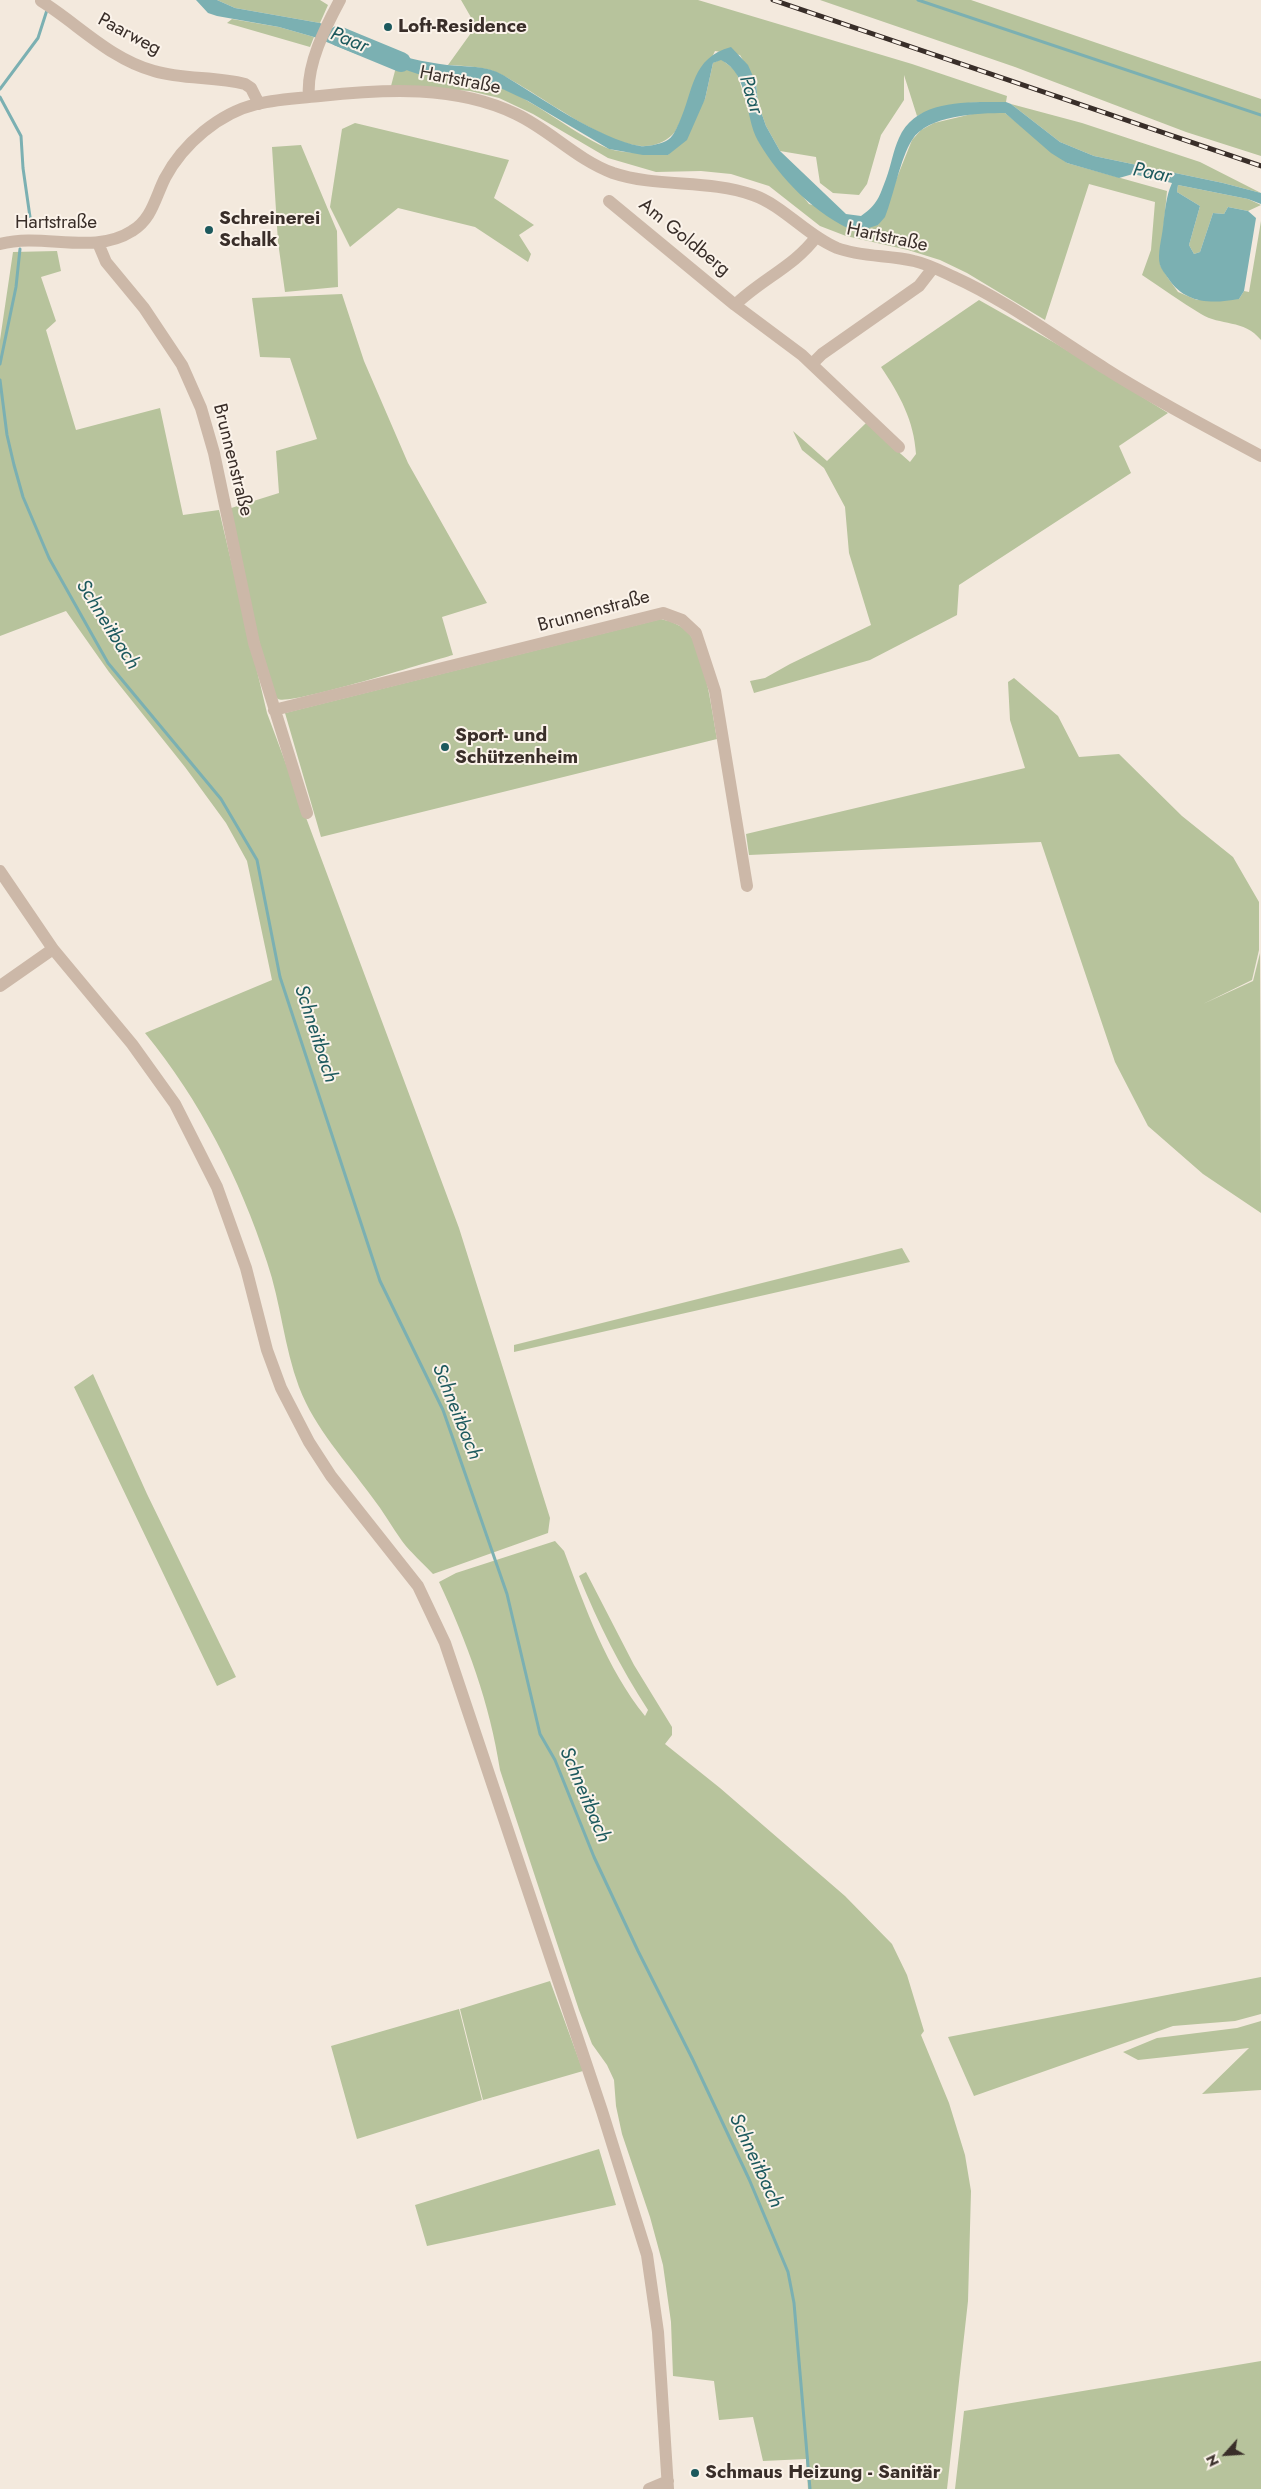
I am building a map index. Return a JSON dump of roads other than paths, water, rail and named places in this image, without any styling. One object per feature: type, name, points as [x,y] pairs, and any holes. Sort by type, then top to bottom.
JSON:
[{"type":"street","points":[[309,97],[308,86],[311,68],[340,0]]},
{"type":"street","name":"Paarweg","points":[[47,5],[92,39],[122,58],[153,71],[245,84],[251,88],[259,104]]},
{"type":"street","name":"Hartstraße","points":[[0,244],[16,239],[98,243],[119,239],[136,229],[150,215],[167,174],[206,130],[221,119],[259,104],[309,97],[414,90],[491,103],[518,114],[590,162],[608,171],[651,182],[731,189],[753,195],[768,202],[816,237],[850,252],[914,261],[934,268],[992,297],[1110,372],[1261,456]]},
{"type":"street","name":"Am Goldberg","points":[[608,201],[735,305],[812,364],[899,447]]},
{"type":"street","name":"Am Goldberg","points":[[735,305],[748,293],[802,254],[816,237]]},
{"type":"street","name":"Brunnenstraße","points":[[98,243],[106,262],[144,308],[182,365],[202,408],[214,453],[254,643],[307,813]]},
{"type":"street","points":[[812,364],[822,354],[919,286],[934,268]]},
{"type":"street","name":"Brunnenstraße","points":[[274,710],[663,613],[682,620],[696,633],[715,691],[747,886]]},
{"type":"street","points":[[0,871],[53,949],[132,1044],[175,1104],[217,1187],[246,1268],[267,1350],[280,1388],[309,1442],[331,1476],[418,1586],[445,1643],[647,2255],[661,2380],[668,2485],[649,2489]]},
{"type":"street","points":[[0,986],[53,949]]},
{"type":"water","points":[[196,0],[217,0],[235,8],[320,23],[364,42],[359,55],[314,37],[279,27],[208,13]]},
{"type":"water","points":[[731,47],[748,65],[756,83],[758,103],[766,126],[780,151],[846,214],[861,216],[875,204],[886,179],[899,138],[907,125],[918,116],[931,109],[945,105],[1006,102],[1060,142],[1094,156],[1223,183],[1261,193],[1261,204],[1248,199],[1178,185],[1177,192],[1200,206],[1189,245],[1194,254],[1200,252],[1213,213],[1224,214],[1228,207],[1248,211],[1256,218],[1244,291],[1239,299],[1199,300],[1182,293],[1164,272],[1159,261],[1159,251],[1168,193],[1172,183],[1133,174],[1119,178],[1067,163],[1051,153],[1005,113],[954,117],[929,125],[919,132],[912,140],[904,157],[885,217],[878,225],[856,232],[841,225],[813,206],[777,169],[758,141],[750,120],[742,85],[737,75],[730,66],[721,60],[713,63],[705,99],[687,140],[668,155],[643,155],[609,149],[528,101],[494,85],[473,80],[418,74],[373,59],[378,48],[421,61],[490,70],[503,75],[551,105],[607,135],[624,142],[640,146],[650,146],[671,138],[679,123],[691,87],[701,67],[718,52]]},
{"type":"waterway","points":[[918,0],[1261,115]]},
{"type":"waterway","name":"Schneitbach","points":[[0,89],[38,38],[47,10]]},
{"type":"waterway","name":"Paar","points":[[338,36],[401,62]]},
{"type":"waterway","name":"Schneitbach","points":[[0,97],[21,136],[23,168],[31,224]]},
{"type":"waterway","name":"Schneitbach","points":[[0,364],[16,287],[20,249]]},
{"type":"waterway","name":"Schneitbach","points":[[0,380],[7,435],[14,465],[23,497],[49,558],[108,663],[221,799],[257,860],[280,977],[380,1281],[443,1410],[507,1594],[540,1734],[555,1760],[594,1857],[638,1951],[693,2060],[749,2179],[788,2272],[794,2303],[810,2489]]},
{"type":"railway","points":[[773,0],[1261,166]]},
{"type":"place","name":"Loft-Residence","points":[[388,27]]},
{"type":"place","name":"Schreinerei Schalk","points":[[209,230]]},
{"type":"place","name":"Sport- und Schützenheim","points":[[445,747]]},
{"type":"place","name":"Schmaus Heizung - Sanitär","points":[[695,2473]]}]
